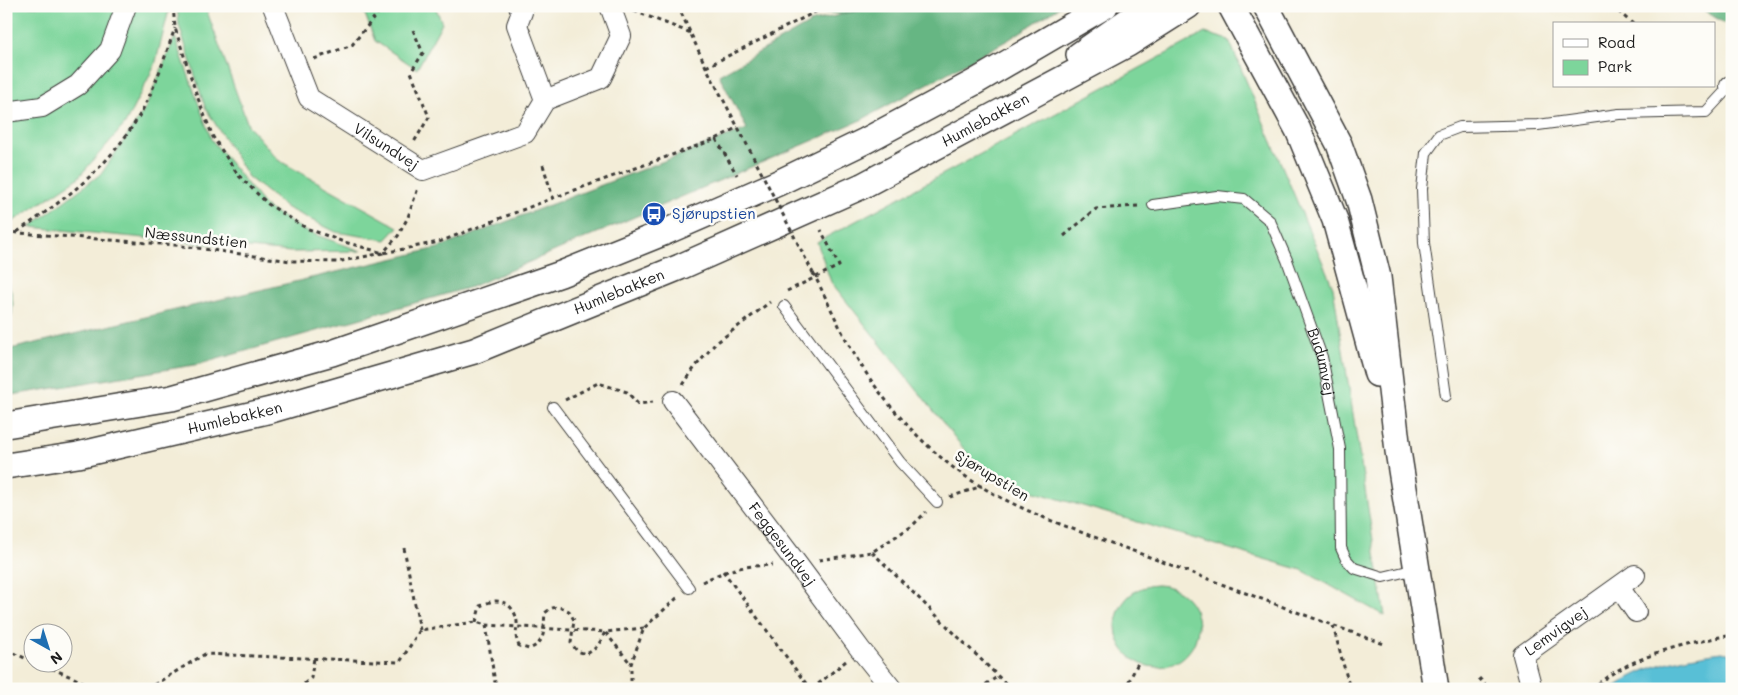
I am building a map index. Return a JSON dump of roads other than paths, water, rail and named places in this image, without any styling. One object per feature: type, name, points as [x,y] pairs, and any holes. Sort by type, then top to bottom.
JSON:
[{"type":"street","points":[[6,112],[42,106],[78,85],[110,50],[126,6]]},
{"type":"street","name":"Vilsundvej","points":[[273,6],[309,98],[423,170],[525,133],[545,100]]},
{"type":"street","points":[[520,6],[522,12],[517,25],[545,100],[601,78],[621,36],[620,8]]},
{"type":"street","points":[[6,425],[172,398],[332,353],[561,274],[663,233],[778,183],[865,141],[975,82],[1105,6]]},
{"type":"street","points":[[978,124],[1149,6]]},
{"type":"street","name":"Humlebakken","points":[[6,466],[78,455],[271,410],[474,351],[680,268],[862,186],[1128,44],[1188,6]]},
{"type":"street","points":[[1231,6],[1298,130],[1335,220],[1398,451]]},
{"type":"street","points":[[1266,6],[1339,144],[1359,200],[1378,277],[1398,451],[1436,689]]},
{"type":"street","name":"Feggesundvej","points":[[673,401],[892,689]]},
{"type":"street","name":"Lemvigvej","points":[[1532,689],[1523,655],[1635,575]]},
{"type":"street","points":[[1619,587],[1636,612]]},
{"type":"lane","points":[[1446,396],[1424,243],[1422,189],[1426,153],[1439,135],[1460,127],[1538,125],[1619,114],[1706,112],[1731,86]]},
{"type":"lane","name":"Budumvej","points":[[1153,205],[1218,196],[1244,199],[1270,221],[1287,260],[1322,356],[1340,449],[1341,548],[1354,568],[1383,577],[1417,569]]},
{"type":"lane","points":[[784,306],[900,462],[937,502]]},
{"type":"lane","points":[[553,407],[689,588]]},
{"type":"water","points":[[1722,652],[1732,654],[1732,689],[1612,689],[1637,674],[1664,663]]},
{"type":"place","name":"Sjørupstien","points":[[654,214]]}]
